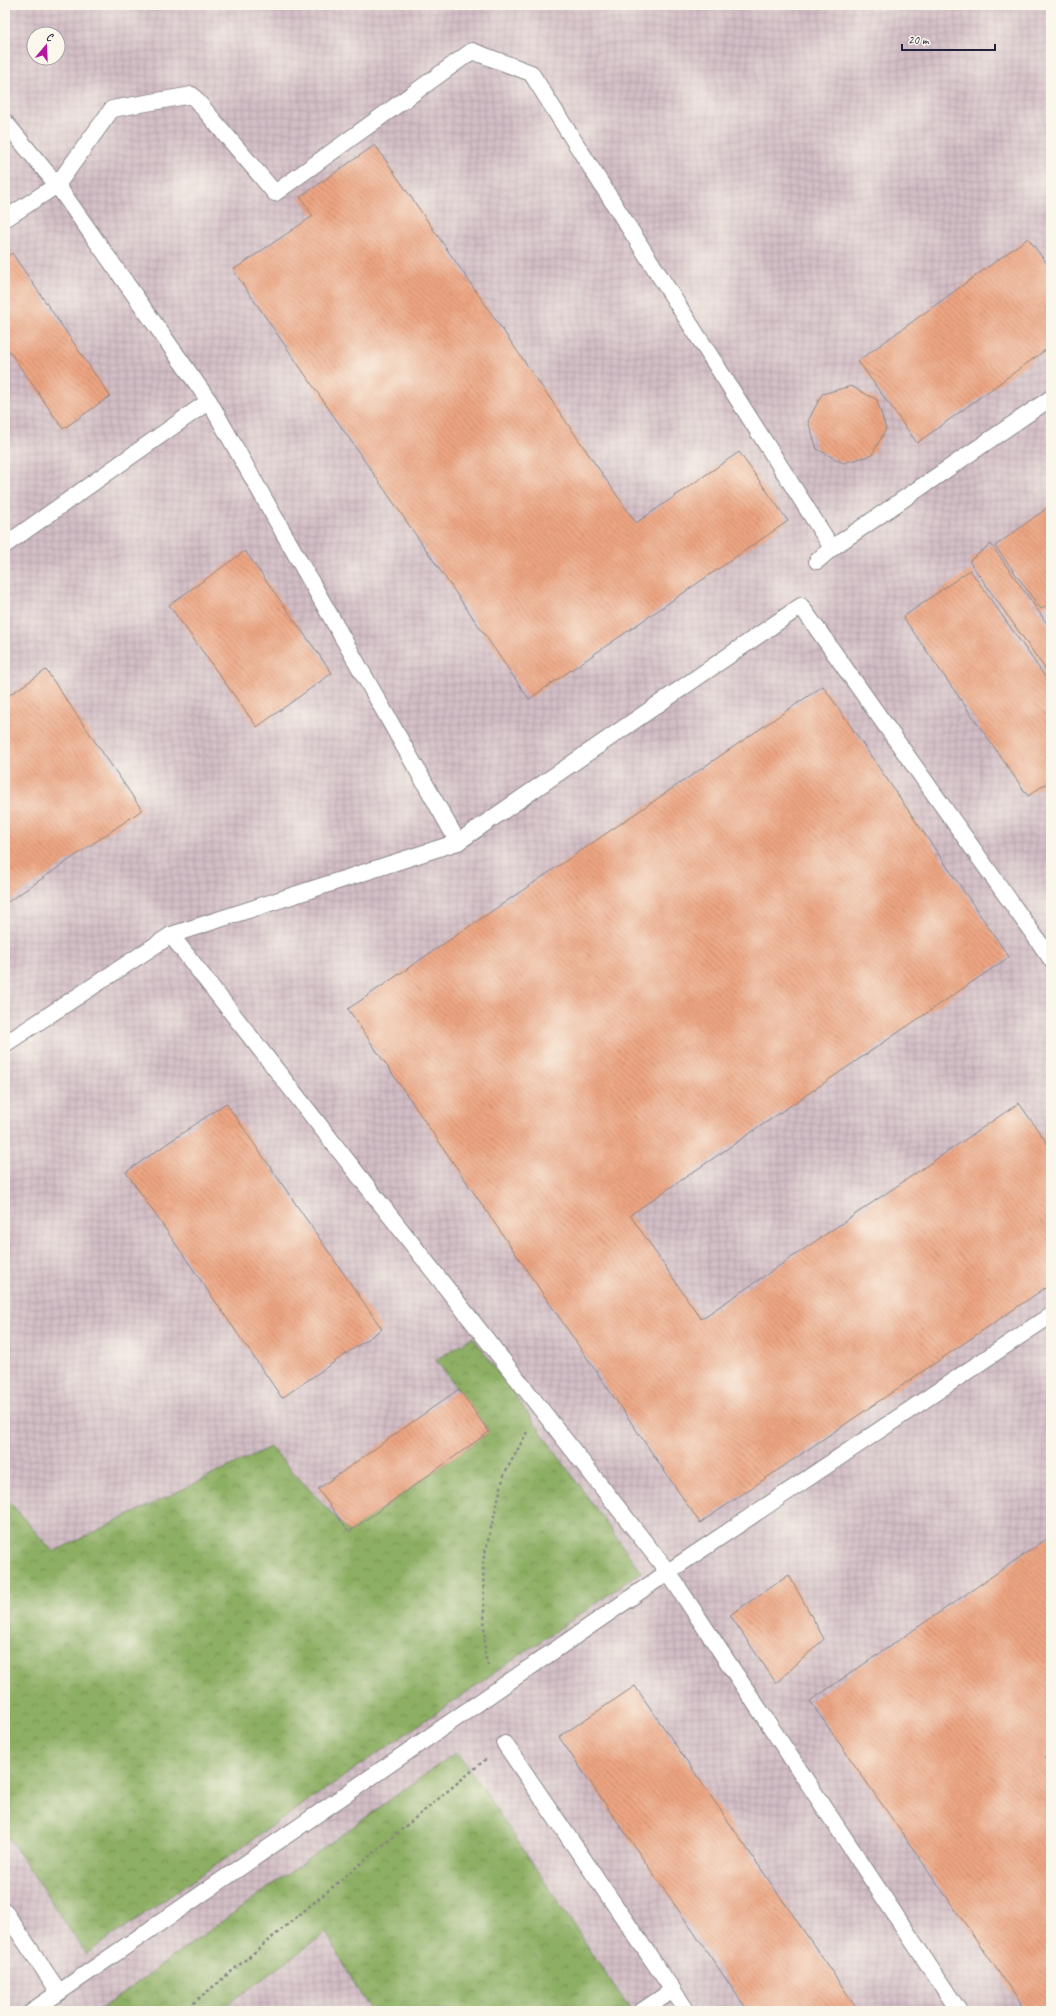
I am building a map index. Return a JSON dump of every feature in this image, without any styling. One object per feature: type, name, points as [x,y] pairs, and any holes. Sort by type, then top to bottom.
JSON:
[{"type":"lane","points":[[5,218],[58,185],[112,109],[192,95],[274,193],[472,51],[532,73],[832,548]]},
{"type":"lane","points":[[5,122],[58,185],[209,401],[458,842]]},
{"type":"lane","points":[[816,561],[832,548],[1051,398]]},
{"type":"lane","points":[[5,545],[209,401]]},
{"type":"lane","points":[[5,1044],[172,935],[458,842],[802,606],[1051,959]]},
{"type":"lane","points":[[172,935],[668,1572],[959,2011]]},
{"type":"lane","points":[[32,2011],[668,1572],[1051,1315]]},
{"type":"lane","points":[[505,1744],[687,2011]]},
{"type":"lane","points":[[5,1912],[59,1992]]},
{"type":"lane","points":[[642,2011],[673,1990]]},
{"type":"path","points":[[496,1691],[485,1656],[483,1561],[504,1475],[540,1409]]},
{"type":"path","points":[[184,2011],[505,1744]]},
{"type":"shaded area","points":[[5,5],[1051,5],[1051,2011],[5,2011]]},
{"type":"green space","points":[[473,1337],[641,1572],[86,1954],[5,1832],[5,1497],[53,1552],[270,1447],[349,1532],[489,1432],[436,1360]]},
{"type":"green space","points":[[455,1753],[464,1761],[631,2011],[370,2011],[326,1933],[218,2011],[98,2011]]},
{"type":"building","points":[[375,145],[636,523],[739,452],[788,521],[529,699],[233,270],[313,216],[300,197]]},
{"type":"building","points":[[1028,238],[1051,269],[1051,346],[917,443],[858,361]]},
{"type":"building","points":[[12,253],[110,396],[63,429],[5,345],[5,258]]},
{"type":"building","points":[[851,386],[877,400],[886,429],[872,455],[843,463],[817,449],[808,421],[822,394]]},
{"type":"building","points":[[1051,505],[1051,602],[1041,609],[995,546]]},
{"type":"building","points":[[991,544],[1051,629],[1051,677],[969,561]]},
{"type":"building","points":[[245,551],[332,673],[257,727],[169,605]]},
{"type":"building","points":[[970,570],[1051,685],[1051,780],[1028,796],[903,617]]},
{"type":"building","points":[[46,670],[142,810],[5,904],[5,698]]},
{"type":"building","points":[[823,686],[1009,957],[630,1215],[701,1319],[1019,1103],[1051,1149],[1051,1284],[700,1523],[348,1009]]},
{"type":"building","points":[[226,1103],[382,1329],[282,1398],[126,1172]]},
{"type":"building","points":[[459,1389],[489,1432],[349,1532],[318,1489]]},
{"type":"building","points":[[1051,1536],[1051,1751],[1045,1756],[1051,1765],[1051,2011],[1026,2011],[810,1701]]},
{"type":"building","points":[[789,1575],[824,1639],[776,1683],[730,1615]]},
{"type":"building","points":[[635,1686],[859,2011],[748,2011],[559,1737]]}]
